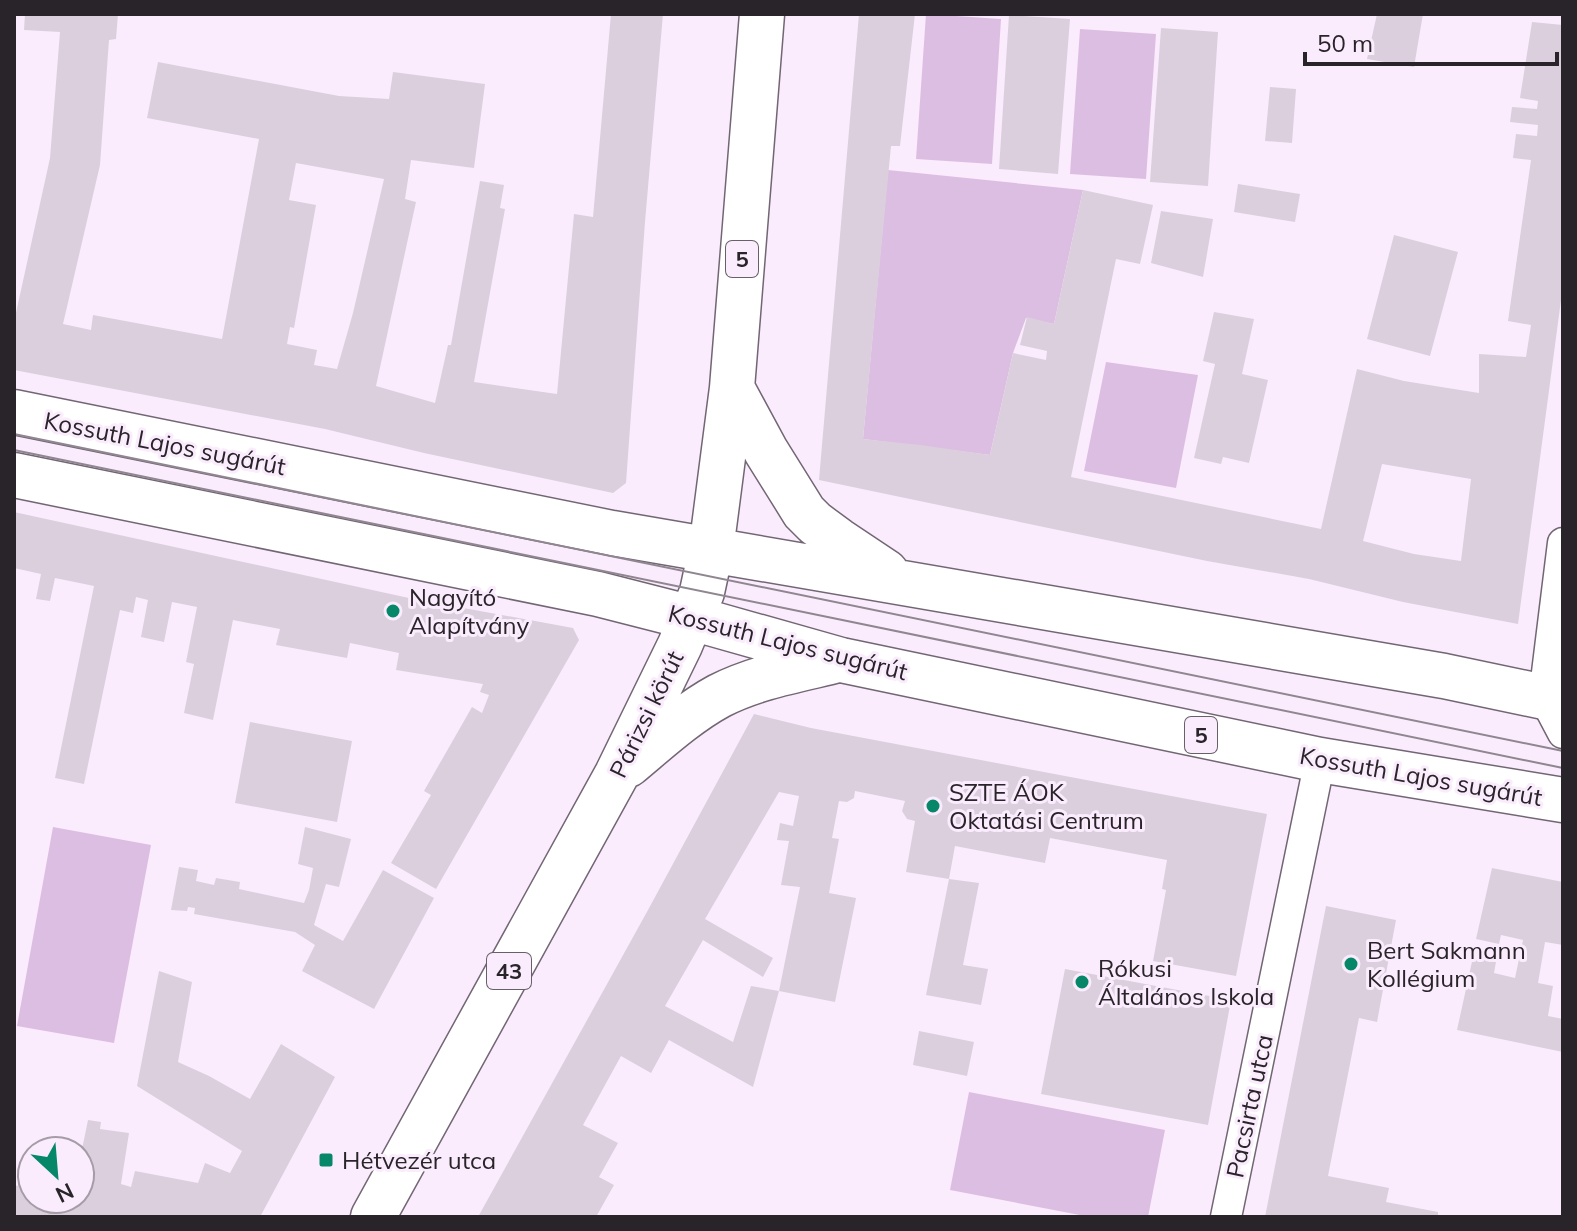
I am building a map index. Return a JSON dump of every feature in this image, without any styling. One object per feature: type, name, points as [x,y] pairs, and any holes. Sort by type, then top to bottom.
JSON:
[{"type":"main road","name":"Párizsi körút","points":[[373,1217],[617,774],[702,592],[711,550],[732,388],[762,14]]},
{"type":"main road","points":[[732,388],[804,512],[838,540],[901,582]]},
{"type":"main road","name":"Kossuth Lajos sugárút","points":[[14,412],[605,532],[1444,676],[1557,710]]},
{"type":"main road","name":"Kossuth Lajos sugárút","points":[[14,475],[592,593],[841,660],[1320,760],[1563,800]]},
{"type":"main road","points":[[617,774],[717,697],[750,682],[841,660]]},
{"type":"street","points":[[1557,710],[1563,543]]},
{"type":"street","name":"Pacsirta utca","points":[[1226,1217],[1320,760]]},
{"type":"shaded area","points":[[926,14],[1001,19],[992,164],[916,159]]},
{"type":"shaded area","points":[[1080,29],[1156,34],[1146,179],[1070,174]]},
{"type":"shaded area","points":[[888,170],[1083,190],[1054,324],[1026,318],[1013,353],[990,455],[863,439]]},
{"type":"shaded area","points":[[1106,362],[1198,375],[1176,488],[1084,471]]},
{"type":"shaded area","points":[[53,827],[151,845],[114,1043],[17,1026]]},
{"type":"shaded area","points":[[969,1092],[1165,1130],[1148,1217],[1090,1217],[950,1190]]},
{"type":"building","points":[[25,14],[118,14],[116,39],[109,40],[100,165],[63,324],[91,330],[93,315],[222,339],[259,139],[147,118],[158,62],[339,96],[389,99],[393,72],[485,84],[474,168],[411,160],[405,199],[416,202],[376,386],[435,403],[448,345],[451,345],[480,181],[504,185],[500,208],[505,209],[474,382],[557,394],[574,214],[593,217],[611,14],[663,14],[626,483],[613,493],[325,429],[14,370],[14,322],[50,158],[60,32],[24,30]],"holes":[[[296,163],[384,179],[337,369],[314,365],[317,350],[287,344],[290,327],[294,328],[316,205],[289,200]]]},
{"type":"building","points":[[859,14],[915,14],[900,146],[891,146],[863,439],[990,455],[1013,353],[1046,360],[1047,351],[1020,345],[1027,317],[1054,324],[1083,190],[1153,205],[1140,264],[1116,259],[1071,477],[1321,529],[1357,369],[1404,381],[1479,393],[1479,354],[1526,357],[1531,325],[1508,321],[1531,160],[1513,158],[1516,134],[1537,136],[1538,125],[1510,122],[1512,107],[1537,109],[1538,101],[1520,98],[1532,22],[1563,25],[1563,285],[1518,624],[819,480]],"holes":[[[1382,464],[1471,479],[1461,561],[1414,554],[1363,541]]]},
{"type":"building","points":[[1377,14],[1423,14],[1414,67],[1367,59]]},
{"type":"building","points":[[1009,15],[1070,19],[1058,174],[999,169]]},
{"type":"building","points":[[1161,28],[1218,32],[1208,186],[1150,182]]},
{"type":"building","points":[[1270,87],[1296,89],[1292,143],[1265,141]]},
{"type":"building","points":[[1238,184],[1300,194],[1295,222],[1234,212]]},
{"type":"building","points":[[1161,211],[1213,219],[1203,277],[1151,263]]},
{"type":"building","points":[[1394,235],[1458,252],[1430,356],[1367,339]]},
{"type":"building","points":[[1214,312],[1254,319],[1242,374],[1268,380],[1249,463],[1223,457],[1221,464],[1194,458],[1215,364],[1203,361]]},
{"type":"building","points":[[14,512],[409,598],[573,628],[579,640],[436,889],[391,863],[431,795],[424,791],[472,707],[482,713],[489,695],[480,692],[483,684],[396,670],[399,653],[350,643],[347,658],[276,645],[280,629],[233,620],[213,720],[184,713],[194,664],[186,662],[197,607],[172,602],[164,642],[141,637],[148,600],[136,597],[133,613],[120,610],[84,784],[55,778],[94,586],[55,578],[50,601],[36,599],[41,574],[14,568]]},
{"type":"building","points":[[754,714],[811,728],[1267,814],[1236,976],[1153,961],[1166,890],[1162,889],[1167,860],[1050,838],[1045,863],[955,846],[949,879],[906,872],[915,821],[907,819],[902,811],[905,801],[855,791],[854,798],[847,802],[839,801],[832,838],[839,839],[829,893],[856,898],[835,1002],[779,991],[753,1087],[669,1040],[651,1073],[621,1056],[583,1125],[618,1143],[599,1177],[614,1185],[596,1217],[478,1217],[648,910]],"holes":[[[779,792],[799,796],[793,826],[780,823],[777,840],[789,841],[781,885],[800,887],[779,991],[751,986],[733,1042],[665,1006],[703,940],[763,977],[773,958],[705,919]]]},
{"type":"building","points":[[250,722],[352,741],[337,822],[235,803]]},
{"type":"building","points":[[305,827],[351,839],[339,887],[326,884],[314,925],[343,941],[383,870],[434,898],[374,1009],[302,971],[315,945],[295,932],[194,914],[195,908],[171,910],[179,867],[198,870],[196,881],[214,885],[216,878],[240,882],[239,889],[304,903],[313,868],[298,864]]},
{"type":"building","points":[[1492,868],[1563,882],[1563,945],[1545,942],[1538,983],[1553,986],[1548,1016],[1563,1019],[1563,1052],[1457,1030],[1473,957],[1496,962],[1494,973],[1515,978],[1523,940],[1501,935],[1499,944],[1476,939]]},
{"type":"building","points":[[949,879],[979,883],[963,965],[988,969],[981,1005],[926,995]]},
{"type":"building","points":[[1326,906],[1396,920],[1377,1022],[1359,1018],[1328,1176],[1389,1188],[1386,1202],[1438,1212],[1438,1217],[1265,1217]]},
{"type":"building","points":[[1065,969],[1231,1000],[1208,1125],[1041,1094]]},
{"type":"building","points":[[159,971],[192,982],[178,1062],[250,1099],[281,1044],[335,1077],[260,1217],[14,1217],[14,1185],[16,1215],[96,1215],[96,1135],[85,1135],[88,1120],[101,1122],[100,1129],[129,1133],[121,1184],[131,1187],[135,1171],[198,1183],[205,1163],[230,1173],[242,1151],[137,1086]]},
{"type":"building","points":[[919,1031],[974,1042],[967,1076],[913,1065]]},
{"type":"tram line","points":[[14,434],[1563,751]]},
{"type":"tram line","points":[[14,450],[1563,768]]},
{"type":"place","name":"Nagyító Alapítvány","points":[[393,611]]},
{"type":"place","name":"SZTE ÁOK Oktatási Centrum","points":[[933,806]]},
{"type":"place","name":"Bert Sakmann Kollégium","points":[[1351,964]]},
{"type":"place","name":"Rókusi Általános Iskola","points":[[1082,982]]},
{"type":"place","name":"Hétvezér utca","points":[[326,1160]]}]
